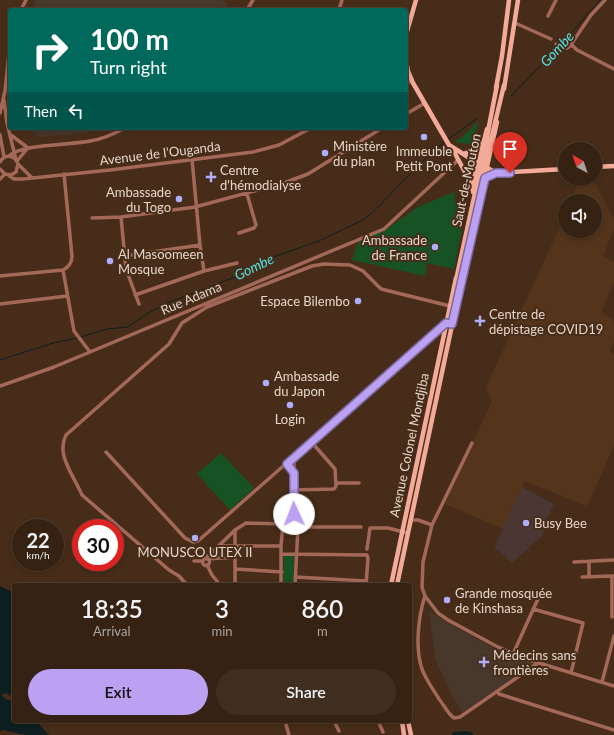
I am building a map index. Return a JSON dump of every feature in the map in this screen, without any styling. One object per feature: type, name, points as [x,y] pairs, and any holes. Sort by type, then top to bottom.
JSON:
[{"type":"main road","points":[[408,28],[416,0]]},
{"type":"main road","points":[[497,85],[509,0]]},
{"type":"main road","points":[[504,85],[518,0]]},
{"type":"main road","points":[[408,71],[413,83],[444,137],[468,174],[473,192]]},
{"type":"main road","name":"Avenue Colonel Mondjiba","points":[[391,583],[456,280],[475,175],[497,85]]},
{"type":"main road","name":"Saut-de-Mouton","points":[[456,280],[497,85]]},
{"type":"main road","name":"Avenue Colonel Mondjiba","points":[[397,583],[452,324],[488,167],[504,85]]},
{"type":"main road","name":"Saut-de-Mouton","points":[[462,281],[480,186],[504,85]]},
{"type":"main road","points":[[463,154],[474,150],[484,141]]},
{"type":"main road","points":[[450,146],[496,173]]},
{"type":"main road","points":[[480,154],[490,157]]},
{"type":"main road","points":[[602,167],[614,166]]},
{"type":"main road","points":[[468,174],[485,178],[496,173],[558,169]]},
{"type":"main road","points":[[474,186],[483,187]]},
{"type":"main road","points":[[446,323],[452,324]]},
{"type":"main road","points":[[413,480],[419,481]]},
{"type":"main road","points":[[402,723],[404,735]]},
{"type":"main road","points":[[408,723],[411,734]]},
{"type":"street","points":[[548,16],[556,0]]},
{"type":"street","points":[[556,44],[562,49],[566,49],[572,45],[591,15],[605,0]]},
{"type":"street","points":[[515,23],[551,39]]},
{"type":"street","points":[[572,45],[614,69]]},
{"type":"street","points":[[0,113],[4,97],[8,62]]},
{"type":"street","points":[[408,81],[413,83]]},
{"type":"street","points":[[4,97],[8,126]]},
{"type":"street","points":[[408,113],[425,103]]},
{"type":"street","points":[[0,179],[16,172],[17,162],[9,130]]},
{"type":"street","points":[[0,162],[4,157],[28,148],[91,141],[110,136],[121,130]]},
{"type":"street","points":[[299,135],[300,130]]},
{"type":"street","name":"Avenue de l’Ouganda","points":[[7,175],[19,179],[32,178],[254,152],[279,145],[308,130]]},
{"type":"street","points":[[92,218],[121,217],[196,207],[284,183],[308,174],[379,130]]},
{"type":"street","points":[[0,135],[4,157]]},
{"type":"street","points":[[11,135],[28,148]]},
{"type":"street","points":[[17,162],[28,148]]},
{"type":"street","points":[[9,156],[32,178]]},
{"type":"street","points":[[192,159],[200,245],[204,271]]},
{"type":"street","name":"Rue Adama","points":[[0,386],[90,352],[384,229],[458,160]]},
{"type":"street","points":[[0,169],[7,175]]},
{"type":"street","points":[[0,276],[63,270],[72,260],[64,174]]},
{"type":"street","points":[[239,233],[254,228],[256,225],[247,194]]},
{"type":"street","points":[[121,217],[126,269],[139,304]]},
{"type":"street","points":[[125,256],[200,245]]},
{"type":"street","points":[[136,295],[204,271],[237,263]]},
{"type":"street","points":[[185,583],[179,576],[169,570],[82,495],[62,449],[66,435],[165,348],[186,319],[207,307],[312,266],[324,264],[350,265],[363,271],[381,289],[450,306]]},
{"type":"street","points":[[63,270],[74,331],[90,352]]},
{"type":"street","points":[[0,304],[67,296]]},
{"type":"street","points":[[106,452],[185,538],[193,542],[198,541],[446,323]]},
{"type":"street","points":[[472,443],[432,525],[423,562],[422,587],[425,596],[438,613],[448,620],[513,654],[614,686]]},
{"type":"street","points":[[293,490],[334,489],[337,483],[334,467],[315,446]]},
{"type":"street","points":[[294,463],[293,490],[296,527],[294,583]]},
{"type":"street","points":[[287,464],[294,473]]},
{"type":"street","points":[[337,483],[359,483]]},
{"type":"street","points":[[410,520],[418,520],[432,525]]},
{"type":"street","points":[[218,583],[207,565],[204,565],[205,559],[236,530],[246,523],[291,524],[296,527],[361,527]]},
{"type":"street","points":[[282,583],[281,546],[283,524]]},
{"type":"street","points":[[367,549],[370,528],[388,528],[408,532]]},
{"type":"street","points":[[235,583],[236,530]]},
{"type":"street","points":[[218,546],[281,546]]},
{"type":"street","points":[[282,554],[367,555],[368,558],[366,583],[295,577]]},
{"type":"street","points":[[194,561],[235,557]]},
{"type":"street","points":[[574,562],[614,560]]},
{"type":"street","points":[[589,561],[589,577]]},
{"type":"street","points":[[235,569],[282,572]]},
{"type":"street","points":[[582,577],[613,576],[612,617]]},
{"type":"street","points":[[513,654],[542,590]]},
{"type":"street","points":[[425,596],[419,618],[419,655],[422,668],[434,691],[449,714],[454,718],[497,692],[538,663]]},
{"type":"street","points":[[533,609],[583,623],[571,673]]},
{"type":"street","points":[[602,682],[614,636]]},
{"type":"street","points":[[497,692],[499,694],[614,730]]},
{"type":"street","points":[[286,723],[289,735]]},
{"type":"street","points":[[335,723],[339,732]]},
{"type":"street","points":[[379,723],[383,732]]},
{"type":"shaded area","points":[[36,0],[223,0],[229,8],[33,8]]},
{"type":"shaded area","points":[[30,130],[97,130],[85,133],[39,137]]},
{"type":"shaded area","points":[[576,186],[597,186],[601,194],[574,194]]},
{"type":"shaded area","points":[[602,197],[614,220],[614,229],[603,256],[614,262],[614,282],[601,313],[612,319],[614,325],[614,342],[610,351],[614,354],[614,446],[587,506],[525,481],[503,529],[445,504],[492,401],[485,389],[558,231],[558,238],[602,238]]},
{"type":"shaded area","name":"Busy Bee","points":[[522,487],[554,504],[547,518],[543,535],[512,563],[494,548]]},
{"type":"shaded area","points":[[0,586],[12,592],[12,694],[10,696],[6,693],[0,696]]},
{"type":"shaded area","name":"Médecins sans frontières","points":[[429,612],[493,648],[498,648],[535,663],[463,712],[453,697],[436,661]]},
{"type":"shaded area","points":[[3,699],[12,701],[12,723],[38,723],[49,735],[25,735],[3,730],[0,732],[0,702]]},
{"type":"green space","points":[[479,121],[471,143],[456,142],[454,140],[460,139]]},
{"type":"green space","points":[[454,192],[455,201],[467,203],[454,269],[427,263],[425,276],[352,260],[359,240],[387,229],[418,207]]},
{"type":"green space","points":[[221,453],[254,488],[230,510],[197,474]]},
{"type":"green space","points":[[284,556],[294,556],[293,583],[283,583]]},
{"type":"waterway","name":"Gombe","points":[[561,45],[600,0]]},
{"type":"waterway","name":"Gombe","points":[[511,96],[559,47]]},
{"type":"waterway","name":"Gombe","points":[[447,140],[478,118]]},
{"type":"waterway","name":"Gombe","points":[[81,337],[107,329],[128,327],[145,315],[167,303],[235,277],[265,260],[321,240],[361,221],[373,212],[445,141]]},
{"type":"waterway","name":"Gombe","points":[[0,360],[53,343],[78,338]]},
{"type":"waterway","points":[[0,698],[12,709]]},
{"type":"waterway","points":[[455,735],[470,735]]},
{"type":"place","name":"Immeuble Petit Pont","points":[[424,137]]},
{"type":"place","name":"Ministère du plan","points":[[325,153]]},
{"type":"place","name":"Centre d'hémodialyse","points":[[211,177]]},
{"type":"place","name":"Ambassade du Togo","points":[[179,199]]},
{"type":"place","name":"Ambassade de France","points":[[435,247]]},
{"type":"place","name":"Al Masoomeen Mosque","points":[[110,261]]},
{"type":"place","name":"Espace Bilembo","points":[[358,301]]},
{"type":"place","name":"Centre de dépistage COVID19","points":[[480,321]]},
{"type":"place","name":"Ambassade du Japon","points":[[266,383]]},
{"type":"place","name":"Login","points":[[290,405]]},
{"type":"place","name":"Busy Bee","points":[[526,523]]},
{"type":"place","name":"MONUSCO UTEX II","points":[[195,538]]},
{"type":"place","name":"Grande mosquée de Kinshasa","points":[[447,600]]},
{"type":"place","name":"Médecins sans frontières","points":[[484,662]]},
{"type":"route","points":[[294,514],[294,473],[287,464],[446,323],[452,324],[485,178],[493,176],[496,173],[510,173]]}]
